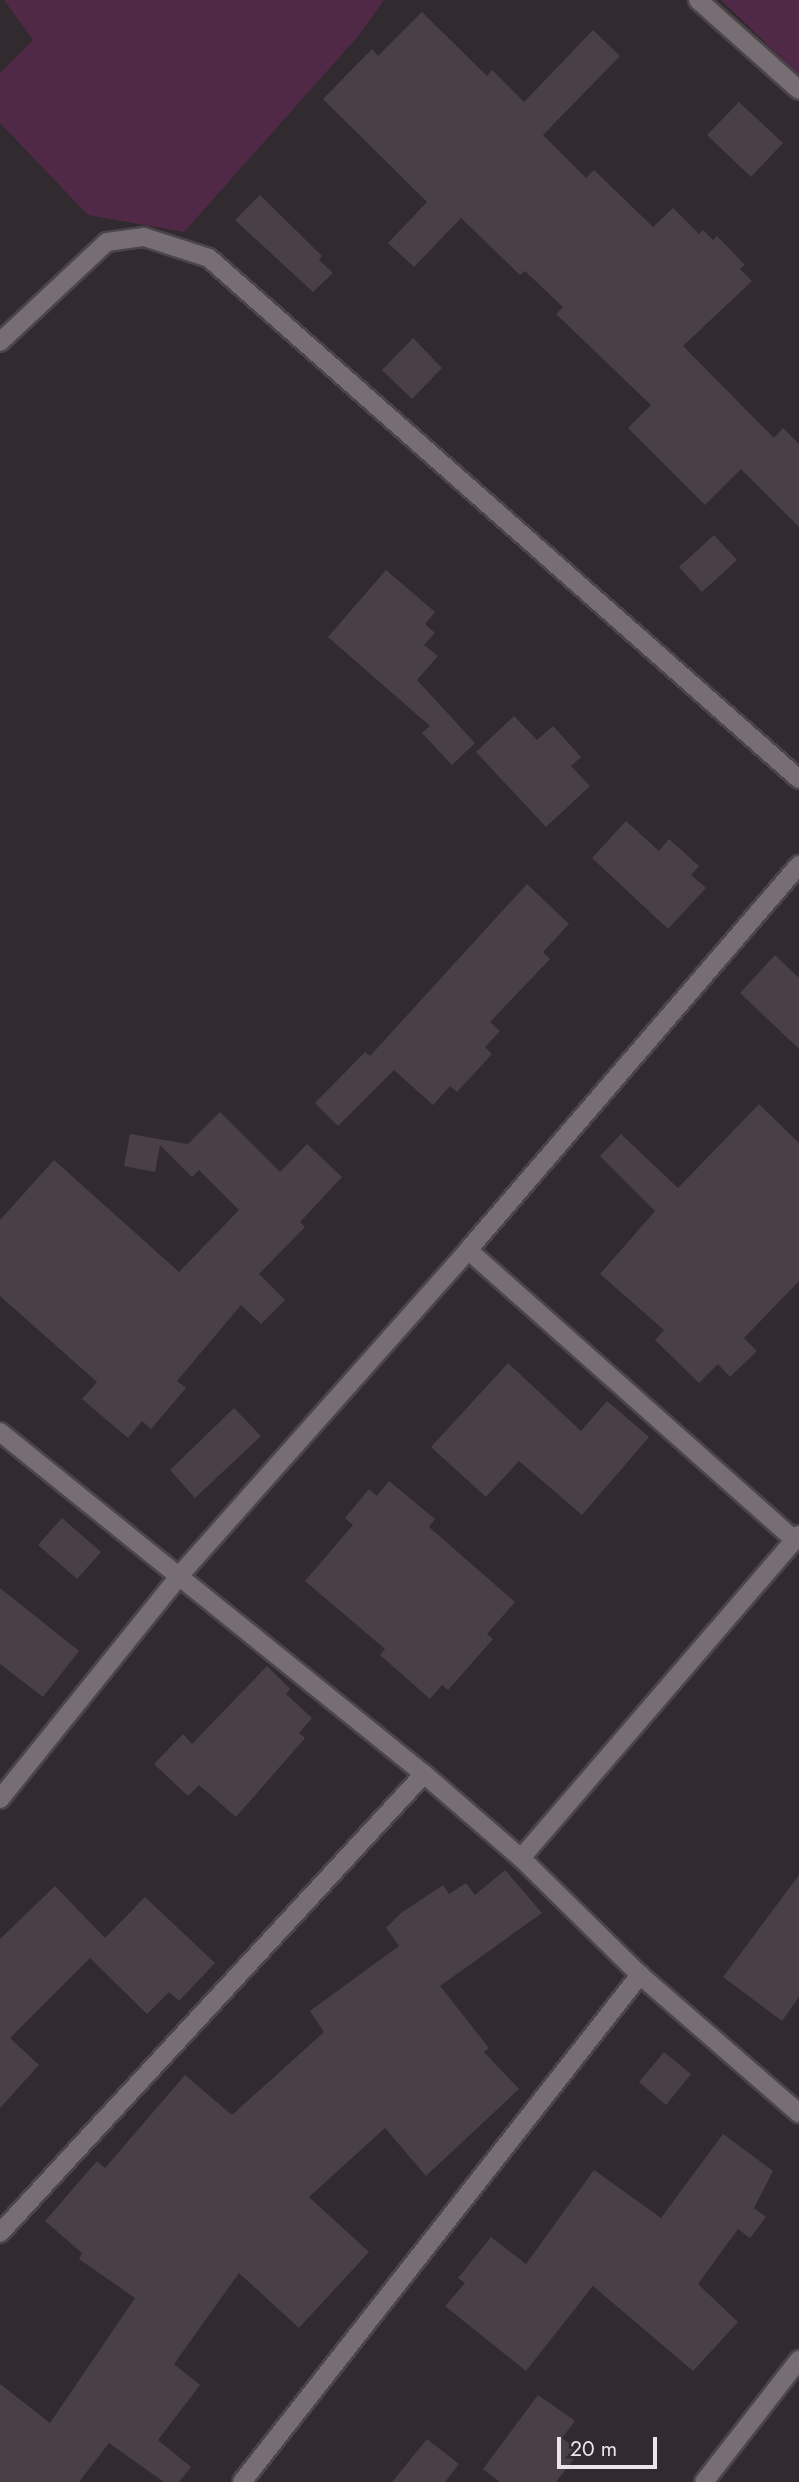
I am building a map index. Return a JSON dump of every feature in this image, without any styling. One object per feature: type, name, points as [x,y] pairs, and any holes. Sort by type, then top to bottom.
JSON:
[{"type":"street","points":[[698,0],[799,90]]},
{"type":"street","points":[[0,342],[107,242],[144,237],[209,258],[799,779]]},
{"type":"street","points":[[0,1799],[179,1576],[468,1250],[799,865]]},
{"type":"street","points":[[468,1250],[797,1537],[521,1858]]},
{"type":"street","points":[[0,1432],[424,1774],[521,1858],[640,1975],[799,2113]]},
{"type":"street","points":[[0,2233],[424,1774]]},
{"type":"street","points":[[242,2482],[640,1975]]},
{"type":"street","points":[[704,2482],[799,2360]]},
{"type":"shaded area","points":[[4,0],[384,0],[360,34],[184,232],[88,215],[0,123],[0,73],[33,40]]},
{"type":"shaded area","points":[[721,0],[799,0],[799,75]]},
{"type":"building","points":[[422,12],[487,76],[492,70],[524,102],[593,30],[620,56],[543,135],[586,178],[594,170],[653,227],[673,208],[699,234],[703,230],[713,240],[717,236],[745,265],[740,269],[752,281],[683,346],[774,438],[783,428],[799,444],[799,527],[741,469],[705,505],[628,428],[651,405],[556,314],[563,307],[525,271],[520,275],[461,218],[414,267],[388,243],[427,202],[323,99],[372,49],[378,56]]},
{"type":"building","points":[[739,102],[783,143],[751,177],[707,135]]},
{"type":"building","points":[[260,195],[322,256],[319,260],[333,273],[313,292],[235,220]]},
{"type":"building","points":[[413,338],[442,368],[412,399],[382,370]]},
{"type":"building","points":[[714,535],[737,560],[702,592],[679,567]]},
{"type":"building","points":[[386,570],[435,612],[425,624],[435,633],[424,645],[438,656],[417,680],[475,743],[452,765],[422,733],[430,726],[328,637]]},
{"type":"building","points":[[514,716],[537,740],[553,726],[581,757],[571,766],[590,786],[546,827],[476,752]]},
{"type":"building","points":[[626,821],[659,851],[669,839],[699,866],[691,875],[706,888],[668,929],[592,858]]},
{"type":"building","points":[[527,884],[569,924],[543,952],[550,959],[490,1022],[500,1031],[485,1047],[492,1054],[457,1092],[450,1086],[433,1105],[394,1070],[338,1126],[315,1103],[365,1052],[370,1056]]},
{"type":"building","points":[[775,955],[799,978],[799,1049],[740,993]]},
{"type":"building","points":[[759,1104],[799,1143],[799,1281],[744,1338],[757,1351],[730,1377],[718,1364],[699,1383],[655,1340],[664,1330],[600,1274],[655,1211],[600,1156],[621,1134],[678,1188]]},
{"type":"building","points":[[220,1112],[280,1172],[307,1144],[342,1177],[300,1222],[305,1227],[259,1274],[285,1300],[261,1324],[241,1305],[177,1381],[186,1388],[151,1429],[142,1421],[128,1438],[82,1399],[97,1382],[0,1296],[0,1220],[54,1160],[179,1272],[239,1210],[199,1170],[192,1177],[160,1145],[155,1172],[124,1166],[130,1134],[188,1144]]},
{"type":"building","points":[[508,1363],[581,1431],[607,1401],[649,1437],[582,1515],[519,1461],[486,1497],[431,1447]]},
{"type":"building","points":[[234,1408],[261,1436],[195,1498],[170,1470]]},
{"type":"building","points":[[389,1481],[435,1519],[429,1527],[515,1602],[487,1634],[493,1639],[448,1690],[442,1685],[430,1699],[380,1655],[385,1649],[305,1581],[353,1525],[345,1518],[369,1489],[377,1496]]},
{"type":"building","points":[[62,1518],[101,1552],[77,1579],[38,1545]]},
{"type":"building","points":[[0,1588],[79,1651],[43,1697],[0,1664]]},
{"type":"building","points":[[267,1666],[290,1689],[286,1694],[312,1718],[299,1733],[305,1738],[236,1817],[199,1785],[188,1796],[154,1764],[183,1734],[192,1744]]},
{"type":"building","points":[[505,1870],[542,1913],[440,1986],[489,2048],[484,2052],[519,2089],[426,2176],[385,2128],[309,2197],[369,2252],[299,2328],[239,2273],[174,2364],[200,2385],[158,2440],[191,2467],[179,2482],[164,2482],[109,2443],[79,2482],[0,2482],[0,2384],[50,2423],[135,2298],[79,2259],[82,2253],[45,2221],[97,2161],[105,2168],[185,2075],[232,2115],[324,2032],[310,2011],[399,1946],[386,1928],[401,1913],[443,1885],[449,1894],[466,1883],[475,1895]]},
{"type":"building","points":[[799,1875],[799,1997],[782,2021],[723,1977]]},
{"type":"building","points":[[55,1886],[105,1938],[145,1897],[215,1963],[179,2001],[169,1992],[147,2014],[90,1958],[10,2038],[39,2065],[0,2108],[0,1939]]},
{"type":"building","points":[[664,2052],[691,2074],[666,2105],[639,2082]]},
{"type":"building","points":[[723,2134],[773,2171],[754,2208],[766,2217],[750,2238],[738,2229],[698,2284],[738,2322],[693,2371],[593,2286],[526,2371],[445,2306],[465,2283],[458,2278],[491,2237],[526,2264],[594,2170],[661,2218]]},
{"type":"building","points":[[538,2395],[575,2421],[562,2438],[580,2451],[556,2482],[500,2482],[483,2469]]},
{"type":"building","points":[[427,2439],[459,2464],[445,2482],[392,2482]]}]
